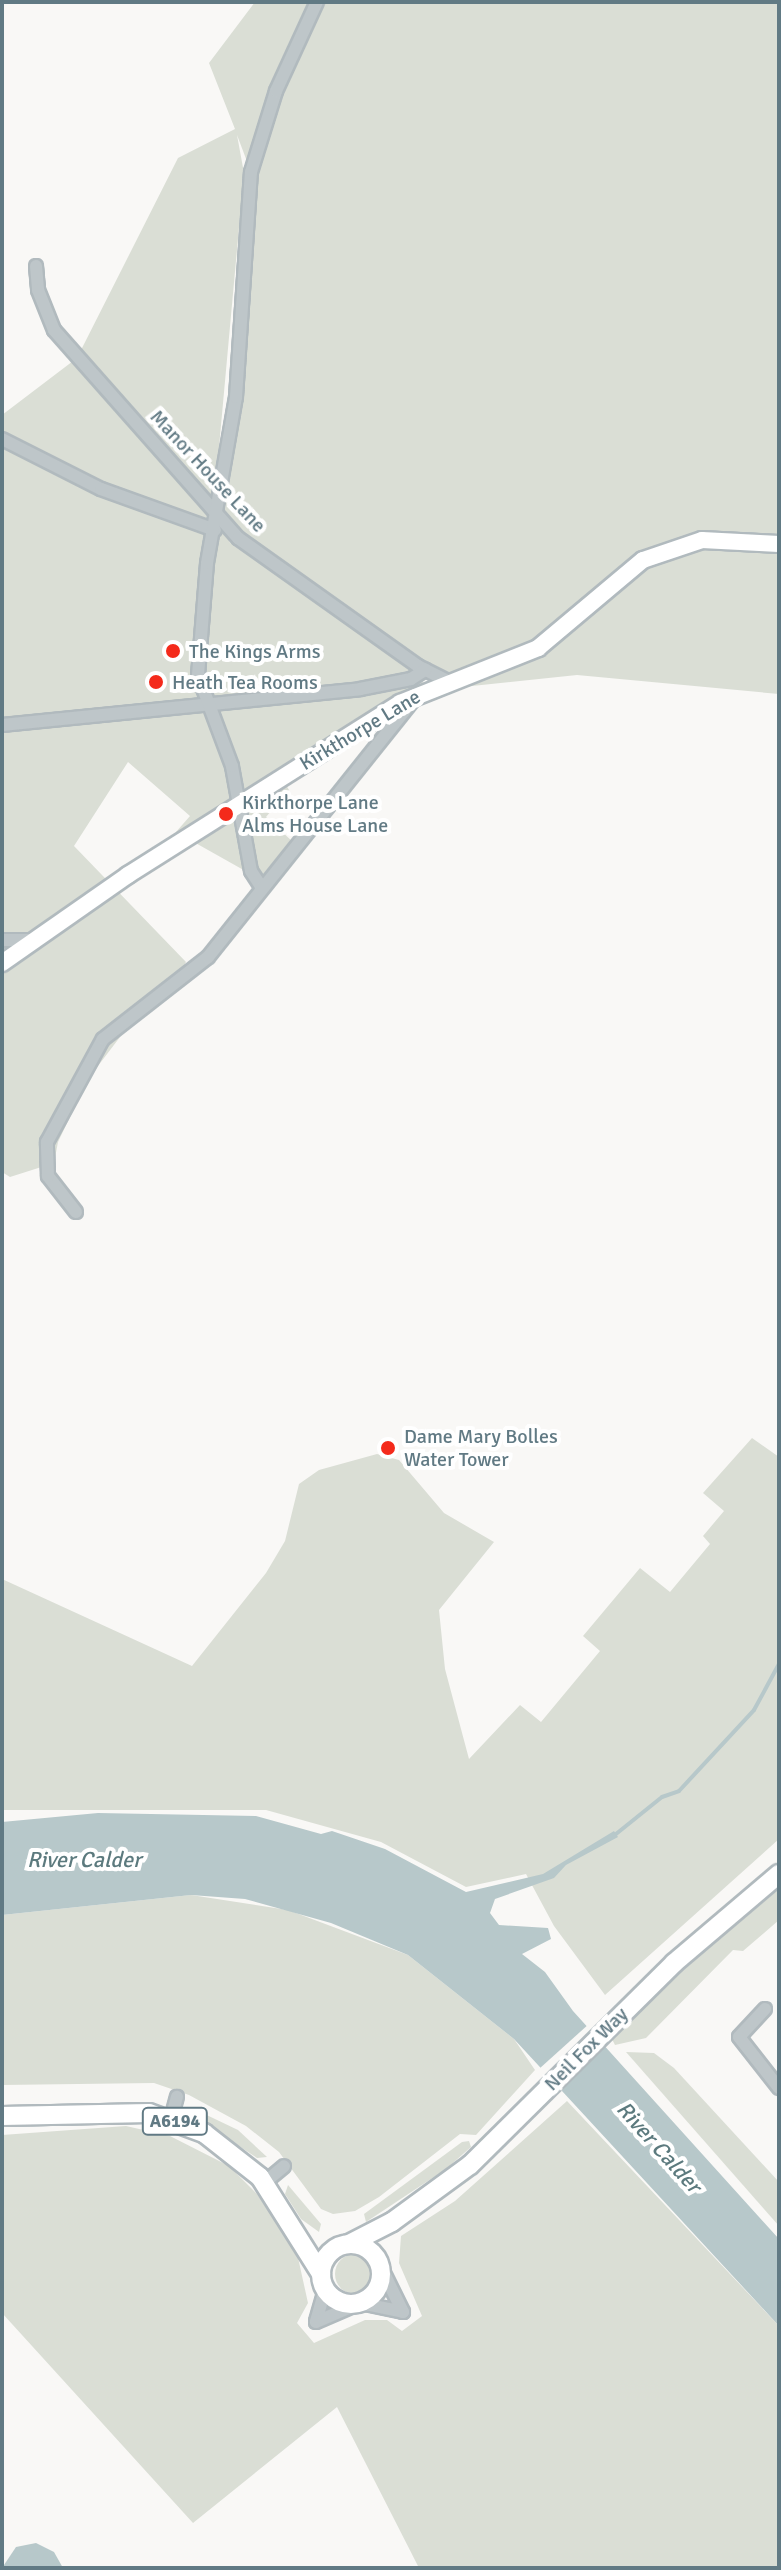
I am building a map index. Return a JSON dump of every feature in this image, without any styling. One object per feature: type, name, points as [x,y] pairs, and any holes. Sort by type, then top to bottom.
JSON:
[{"type":"main road","name":"Neil Fox Way","points":[[341,2247],[392,2222],[470,2165],[634,2001],[779,1874]]},
{"type":"main road","name":"A6194","points":[[2,2116],[113,2111],[171,2119],[223,2144],[264,2183],[323,2282]]},
{"type":"main road","points":[[341,2247],[323,2282],[340,2302],[360,2303],[380,2284],[379,2262],[392,2222]]},
{"type":"main road","points":[[298,2237],[341,2247],[369,2249],[379,2262]]},
{"type":"street","points":[[262,888],[251,871],[241,803],[198,675],[215,530],[236,397],[251,172],[276,91],[317,2]]},
{"type":"street","name":"Manor House Lane","points":[[36,266],[38,290],[54,330],[238,538],[425,670],[448,681]]},
{"type":"street","points":[[2,439],[101,489],[215,530]]},
{"type":"street","name":"Kirkthorpe Lane","points":[[2,963],[241,803],[419,694],[538,648],[612,581],[664,550],[702,540],[779,544]]},
{"type":"street","points":[[2,725],[206,702],[360,689],[411,679],[425,670]]},
{"type":"street","points":[[76,1212],[48,1176],[44,1163],[47,1142],[86,1068],[112,1029],[208,957],[419,694]]},
{"type":"street","points":[[2,940],[35,940]]},
{"type":"street","points":[[765,2009],[739,2037],[779,2088]]},
{"type":"street","points":[[171,2119],[177,2097]]},
{"type":"street","points":[[264,2183],[284,2166]]},
{"type":"street","points":[[323,2282],[311,2326],[360,2303],[406,2316],[379,2262]]},
{"type":"shaded area","points":[[255,2],[779,2],[779,694],[577,675],[453,688],[224,525],[230,543],[242,546],[410,667],[426,686],[283,780],[289,790],[266,817],[293,842],[263,881],[176,832],[190,816],[128,762],[74,846],[186,962],[168,996],[133,1020],[88,1079],[58,1142],[54,1163],[10,1177],[2,1172],[2,415],[77,358],[178,158],[235,129],[209,63]],"holes":[[[237,135],[251,172],[228,457],[215,491],[244,173]]]},
{"type":"shaded area","points":[[752,1438],[779,1457],[779,1839],[605,1995],[554,1926],[526,1874],[466,1887],[381,1842],[266,1810],[2,1810],[2,1579],[192,1666],[266,1573],[285,1541],[299,1484],[319,1470],[377,1454],[399,1460],[444,1513],[494,1542],[439,1610],[445,1669],[469,1759],[520,1705],[541,1722],[600,1651],[583,1636],[640,1568],[670,1592],[710,1544],[703,1536],[724,1511],[703,1493]]},
{"type":"shaded area","points":[[779,1889],[779,1920],[743,1951],[733,1950],[646,2038],[615,2045],[612,2039],[648,1999]]},
{"type":"shaded area","points":[[191,1895],[288,1910],[408,1955],[514,2039],[535,2070],[476,2135],[460,2134],[379,2197],[355,2211],[333,2214],[321,2209],[279,2152],[246,2126],[189,2095],[154,2083],[2,2085],[2,1915]]},
{"type":"shaded area","points":[[626,2052],[654,2053],[674,2068],[779,2182],[779,2226]]},
{"type":"shaded area","points":[[567,2101],[779,2326],[779,2568],[419,2568],[337,2407],[193,2523],[2,2313],[2,2135],[126,2126],[170,2136],[229,2166],[257,2194],[297,2253],[308,2303],[297,2323],[314,2343],[365,2320],[387,2320],[402,2331],[422,2316],[399,2263],[401,2236],[455,2201]]},
{"type":"shaded area","points":[[192,2108],[238,2130],[267,2157],[257,2158],[195,2117]]},
{"type":"shaded area","points":[[469,2141],[471,2147],[446,2169],[366,2222],[364,2214],[462,2142]]},
{"type":"shaded area","points":[[288,2185],[321,2224],[319,2232],[301,2219],[285,2194]]},
{"type":"shaded area","points":[[355,2254],[369,2260],[375,2274],[369,2288],[355,2294],[341,2288],[335,2274],[341,2260]]},
{"type":"water","name":"River Calder","points":[[98,1813],[256,1816],[321,1834],[332,1831],[385,1849],[466,1892],[543,1874],[614,1831],[618,1837],[566,1865],[554,1878],[495,1899],[490,1913],[499,1925],[548,1928],[551,1939],[522,1954],[545,1972],[573,2011],[779,2239],[779,2326],[514,2039],[408,1955],[331,1923],[245,1899],[191,1895],[2,1915],[2,1822]]},
{"type":"water","points":[[36,2543],[54,2552],[63,2568],[2,2568],[16,2547]]},
{"type":"pier","points":[[590,2023],[608,2043],[555,2091],[536,2071]]},
{"type":"waterway","points":[[616,1834],[662,1797],[679,1791],[754,1710],[779,1664]]},
{"type":"place","name":"The Kings Arms","points":[[173,651]]},
{"type":"place","name":"Heath Tea Rooms","points":[[156,682]]},
{"type":"place","name":"Kirkthorpe Lane Alms House Lane","points":[[226,814]]},
{"type":"place","name":"Dame Mary Bolles Water Tower","points":[[388,1448]]}]
